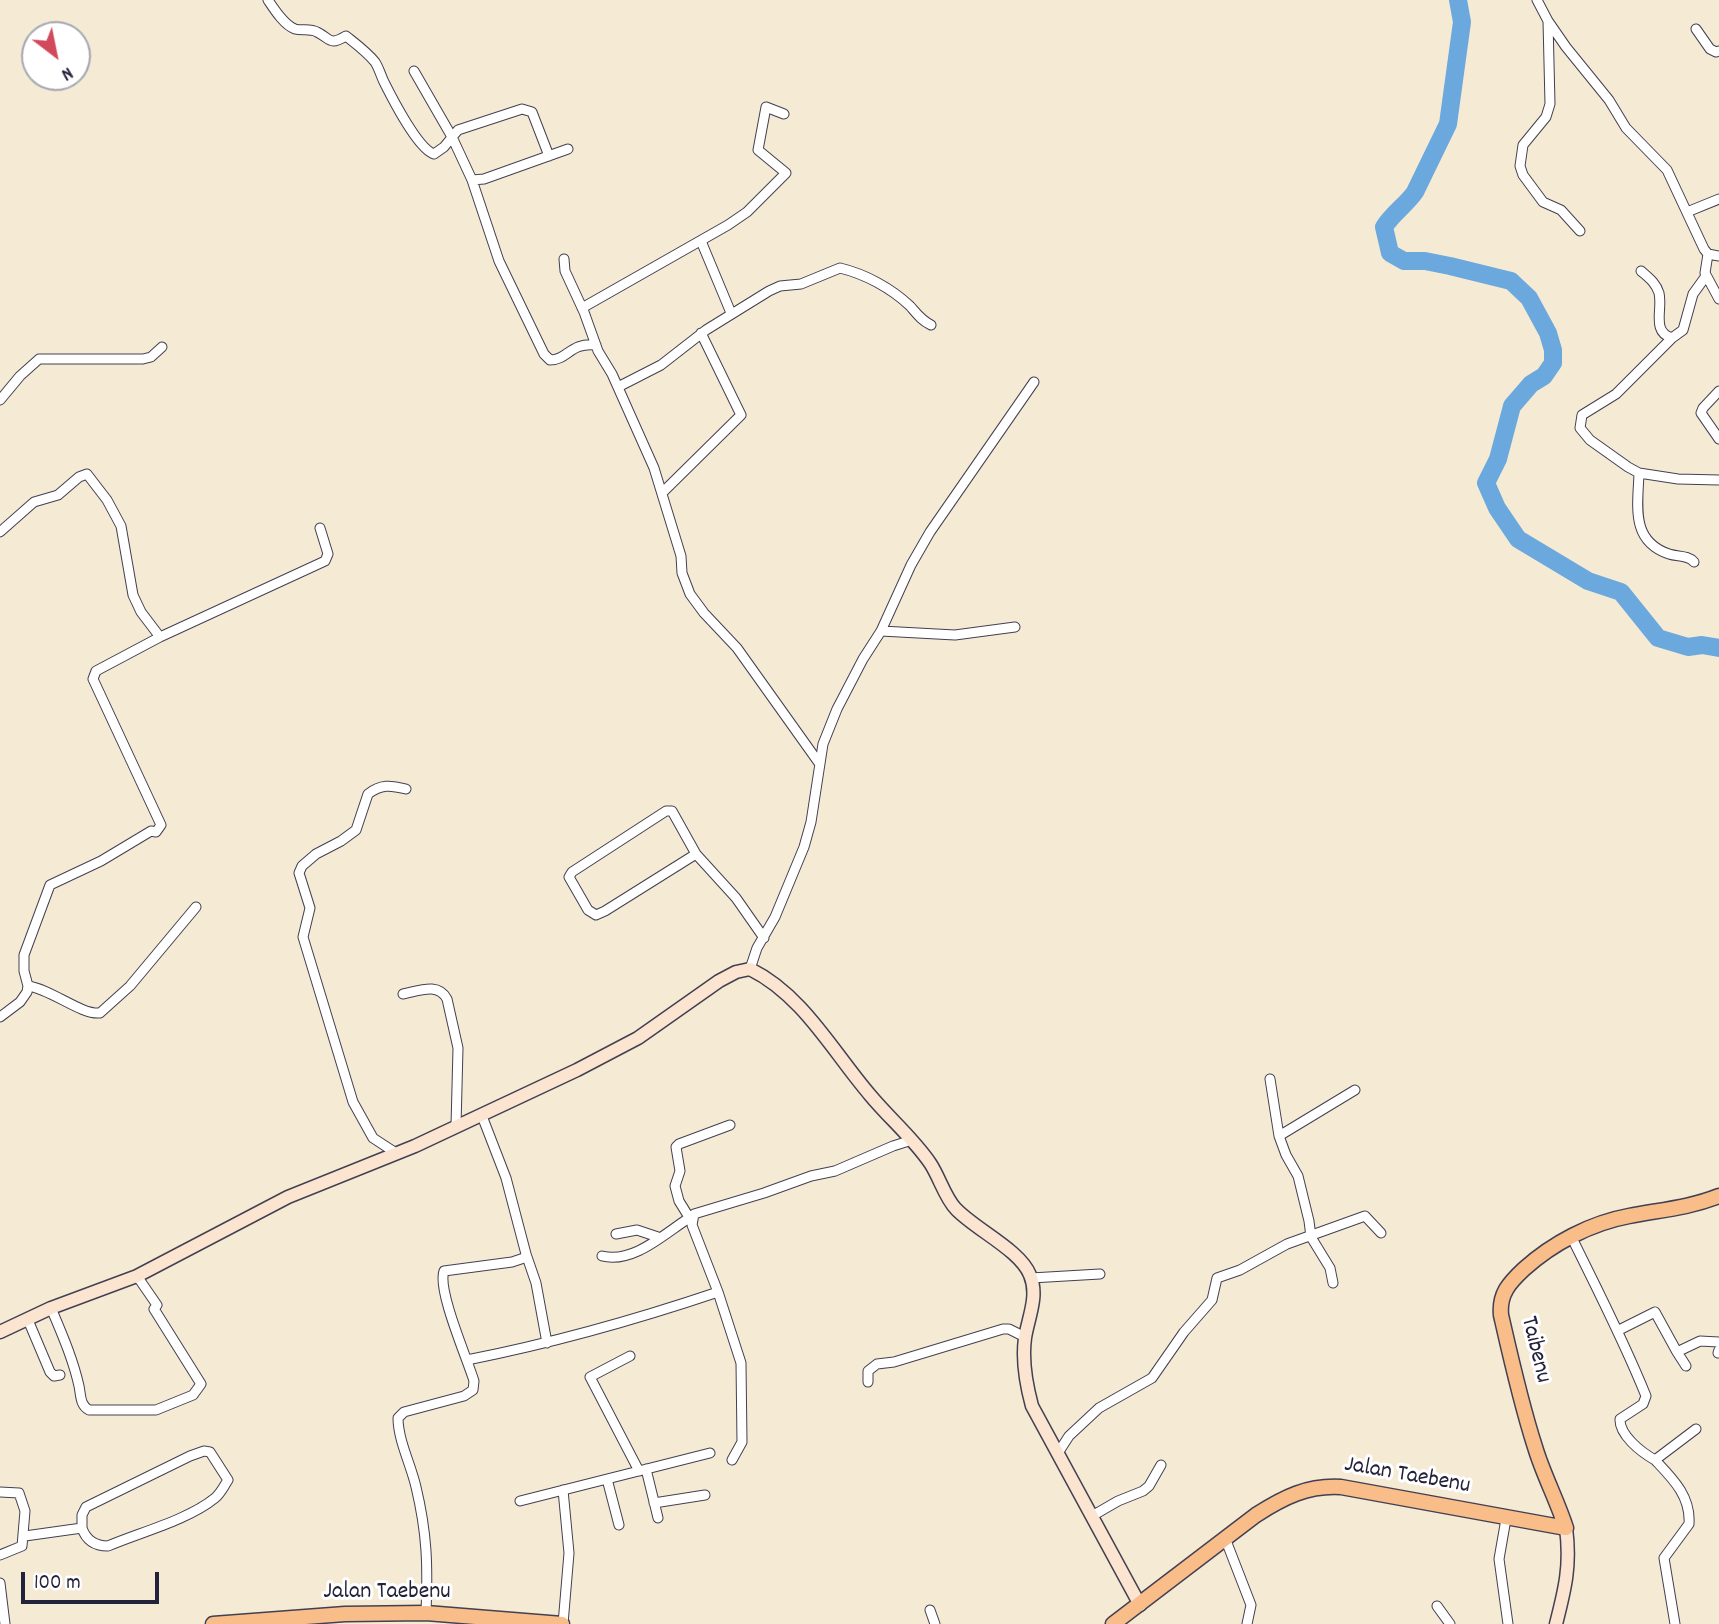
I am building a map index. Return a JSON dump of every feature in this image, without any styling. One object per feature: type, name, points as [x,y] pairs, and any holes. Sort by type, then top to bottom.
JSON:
[{"type":"main road","name":"Taibenu","points":[[1566,1528],[1535,1449],[1504,1331],[1500,1305],[1509,1283],[1544,1253],[1571,1236],[1626,1216],[1672,1210],[1719,1196]]},
{"type":"main road","name":"Jalan Taebenu","points":[[1117,1623],[1225,1538],[1280,1501],[1296,1493],[1322,1486],[1341,1487],[1566,1528]]},
{"type":"main road","name":"Jalan Taebenu","points":[[213,1624],[345,1614],[426,1613],[456,1620],[562,1624]]},
{"type":"street","points":[[268,0],[287,24],[294,28],[315,30],[327,40],[333,41],[346,36],[363,50],[376,64],[391,95],[421,144],[429,152],[439,152],[465,127],[528,109],[532,112],[549,156]]},
{"type":"street","points":[[1537,0],[1548,21],[1590,79],[1609,100],[1626,128],[1667,170],[1707,254],[1704,270],[1719,299]]},
{"type":"street","points":[[1548,21],[1550,104],[1546,117],[1523,145],[1520,166],[1523,176],[1543,202],[1561,209],[1580,231]]},
{"type":"street","points":[[1696,29],[1710,50],[1718,52]]},
{"type":"street","points":[[414,71],[452,137],[472,180],[499,261],[544,354],[554,361],[575,347],[584,344],[596,345]]},
{"type":"street","points":[[582,308],[747,212],[786,173],[758,150],[766,107],[784,114]]},
{"type":"street","points":[[472,180],[484,179],[568,149]]},
{"type":"street","points":[[1687,212],[1719,199]]},
{"type":"street","points":[[701,241],[731,313]]},
{"type":"street","points":[[1707,254],[1719,256]]},
{"type":"street","points":[[564,259],[565,271],[596,345],[654,468],[690,594],[737,648],[819,762]]},
{"type":"street","points":[[618,387],[662,365],[701,333],[769,291],[801,284],[839,268],[877,282],[910,306],[919,319],[931,325]]},
{"type":"street","points":[[1641,271],[1655,283],[1660,296],[1659,328],[1672,338]]},
{"type":"street","points":[[1706,275],[1693,294],[1683,330],[1616,394],[1582,415],[1580,428],[1584,435],[1639,472],[1678,479],[1719,480]]},
{"type":"street","points":[[663,492],[741,415],[701,333]]},
{"type":"street","points":[[0,400],[39,359],[143,359],[151,357],[162,347]]},
{"type":"street","points":[[750,969],[757,948],[775,917],[806,840],[823,744],[837,709],[881,631],[911,565],[930,532],[1034,382]]},
{"type":"street","points":[[1719,391],[1701,413],[1719,439]]},
{"type":"street","points":[[1639,472],[1638,521],[1641,531],[1646,539],[1665,553],[1687,557],[1694,562]]},
{"type":"street","points":[[0,532],[34,502],[58,495],[79,477],[87,474],[107,500],[121,526],[133,595],[141,612],[160,637]]},
{"type":"street","points":[[0,1017],[20,1002],[28,986],[24,955],[50,885],[66,875],[101,861],[151,831],[156,832],[161,825],[93,679],[96,671],[160,637],[325,561],[328,554],[320,528]]},
{"type":"street","points":[[881,631],[955,635],[1015,626]]},
{"type":"street","points":[[396,1153],[373,1138],[353,1102],[306,952],[303,937],[310,908],[299,873],[302,866],[316,854],[356,830],[368,794],[381,786],[406,789]]},
{"type":"street","points":[[696,854],[596,915],[589,910],[569,877],[572,872],[668,810],[676,816],[696,854],[736,898],[764,938]]},
{"type":"street","points":[[28,986],[43,989],[91,1013],[100,1013],[130,986],[196,907]]},
{"type":"street","points":[[0,1332],[51,1308],[137,1276],[288,1197],[482,1116],[638,1038],[719,981],[736,972],[750,969],[778,988],[813,1022],[851,1073],[929,1161],[956,1209],[991,1239],[1006,1247],[1024,1266],[1031,1278],[1033,1289],[1026,1337],[1025,1372],[1032,1406],[1140,1605]]},
{"type":"street","points":[[403,994],[435,988],[443,992],[447,999],[458,1048],[456,1126]]},
{"type":"street","points":[[1270,1079],[1279,1136],[1298,1176],[1311,1237],[1330,1268],[1333,1283]]},
{"type":"street","points":[[1279,1136],[1355,1090]]},
{"type":"street","points":[[482,1116],[506,1178],[536,1283],[547,1343]]},
{"type":"street","points":[[730,1125],[676,1147],[680,1171],[675,1186],[691,1220],[738,1352],[742,1375],[742,1442],[732,1460]]},
{"type":"street","points":[[602,1256],[614,1259],[623,1257],[691,1220],[699,1211],[764,1194],[810,1175],[835,1171],[912,1140]]},
{"type":"street","points":[[1058,1453],[1069,1436],[1099,1408],[1152,1378],[1184,1332],[1212,1300],[1217,1278],[1240,1270],[1287,1244],[1365,1216],[1381,1233]]},
{"type":"street","points":[[616,1234],[636,1230],[659,1237]]},
{"type":"street","points":[[1571,1236],[1619,1331],[1646,1396],[1643,1404],[1627,1413],[1619,1423],[1638,1449],[1655,1460],[1676,1482],[1684,1495],[1689,1524],[1663,1561],[1675,1624]]},
{"type":"street","points":[[426,1613],[429,1563],[427,1541],[416,1485],[398,1418],[404,1412],[471,1393],[474,1385],[447,1302],[442,1281],[444,1271],[512,1262],[524,1258],[526,1254]]},
{"type":"street","points":[[1031,1278],[1100,1274]]},
{"type":"street","points":[[51,1308],[76,1370],[81,1402],[85,1409],[156,1410],[193,1395],[201,1384],[154,1309],[157,1305],[137,1276]]},
{"type":"street","points":[[467,1360],[547,1343],[648,1316],[718,1292]]},
{"type":"street","points":[[1619,1331],[1659,1309],[1685,1366]]},
{"type":"street","points":[[28,1320],[50,1372],[54,1376],[60,1374]]},
{"type":"street","points":[[868,1382],[867,1371],[877,1364],[894,1362],[1003,1329],[1026,1337]]},
{"type":"street","points":[[1677,1352],[1700,1341],[1719,1342]]},
{"type":"street","points":[[630,1356],[590,1377],[643,1470],[658,1518]]},
{"type":"street","points":[[1655,1460],[1696,1429]]},
{"type":"street","points":[[204,1451],[210,1452],[228,1480],[217,1497],[183,1516],[108,1546],[89,1540],[82,1528],[82,1515],[86,1507],[204,1451]]},
{"type":"street","points":[[520,1501],[710,1453]]},
{"type":"street","points":[[1092,1516],[1143,1491],[1161,1465]]},
{"type":"street","points":[[607,1479],[619,1525]]},
{"type":"street","points":[[562,1624],[569,1553],[563,1490]]},
{"type":"street","points":[[0,1492],[19,1493],[25,1511],[22,1546],[0,1555]]},
{"type":"street","points":[[654,1503],[705,1495]]},
{"type":"street","points":[[1506,1519],[1499,1559],[1508,1624]]},
{"type":"street","points":[[24,1536],[82,1528]]},
{"type":"street","points":[[1556,1624],[1568,1576],[1570,1554],[1566,1528]]},
{"type":"street","points":[[1225,1538],[1251,1605],[1247,1624]]},
{"type":"street","points":[[0,1583],[5,1624]]},
{"type":"street","points":[[1437,1606],[1450,1624]]},
{"type":"street","points":[[930,1609],[935,1624]]},
{"type":"waterway","points":[[1458,0],[1462,22],[1448,124],[1415,192],[1384,227],[1390,253],[1404,261],[1425,261],[1511,281],[1529,298],[1548,333],[1553,350],[1553,363],[1544,376],[1531,384],[1512,406],[1498,459],[1486,483],[1497,508],[1518,539],[1588,581],[1621,592],[1658,638],[1688,647],[1702,645],[1719,648]]}]
